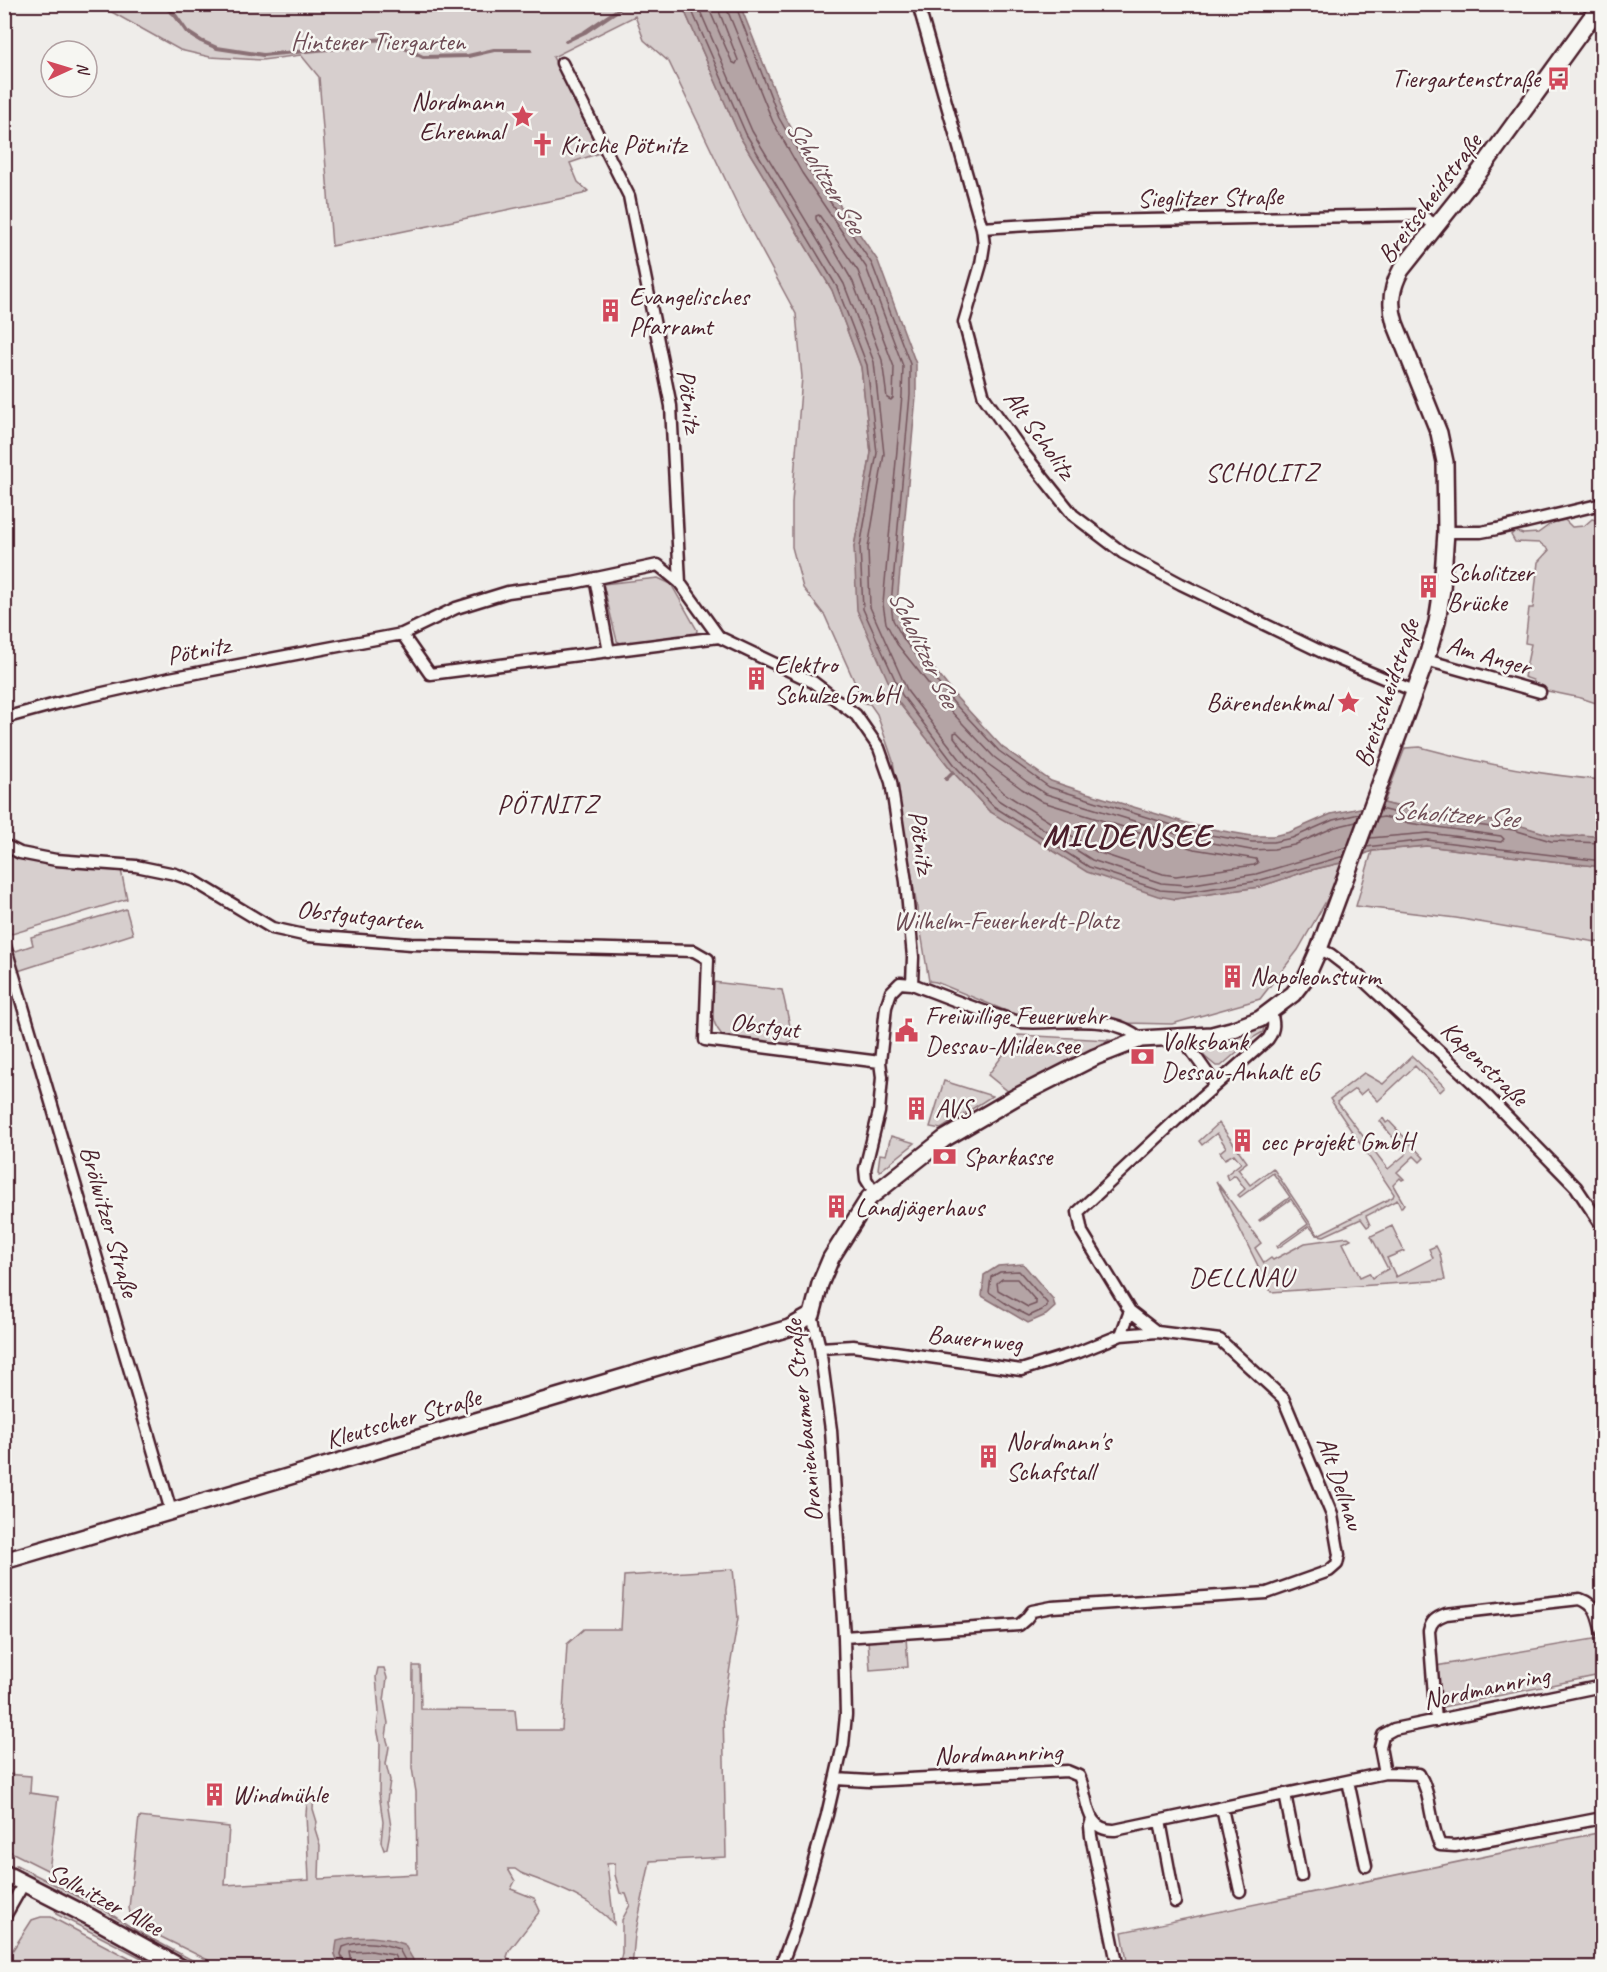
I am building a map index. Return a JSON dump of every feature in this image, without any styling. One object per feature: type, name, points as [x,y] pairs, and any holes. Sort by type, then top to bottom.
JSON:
[{"type":"street","name":"Alt Scholitz","points":[[918,4],[982,228],[984,246],[981,264],[964,322],[984,397],[1025,455],[1073,515],[1122,553],[1326,654],[1414,691]]},
{"type":"street","name":"Breitscheidstraße","points":[[1319,949],[1426,660],[1437,622],[1442,589],[1446,532],[1443,447],[1395,323],[1391,304],[1393,286],[1401,270],[1480,171],[1597,6]]},
{"type":"street","name":"Pötnitz","points":[[562,63],[629,196],[671,406],[680,583]]},
{"type":"street","name":"Sieglitzer Straße","points":[[982,228],[1093,221],[1413,215],[1425,218],[1437,226]]},
{"type":"street","points":[[1446,532],[1481,532],[1602,504]]},
{"type":"street","name":"Pötnitz","points":[[4,718],[170,678],[402,634],[456,608],[508,592],[658,565],[680,583],[719,637],[813,682],[856,715],[879,748],[891,782],[906,882],[913,957],[912,984]]},
{"type":"street","points":[[595,578],[609,652]]},
{"type":"street","points":[[402,634],[430,674],[719,637]]},
{"type":"street","name":"Am Anger","points":[[1426,660],[1540,692]]},
{"type":"street","name":"Obstgutgarten","points":[[4,845],[20,853],[56,860],[136,866],[175,874],[194,881],[272,928],[308,936],[411,944],[694,951]]},
{"type":"street","name":"Brölwitzer Straße","points":[[4,942],[171,1511]]},
{"type":"street","points":[[1215,1084],[1191,1050],[1185,1037],[1212,1035],[1231,1030],[1271,1012],[1293,994],[1307,976],[1319,949]]},
{"type":"street","name":"Kapenstraße","points":[[1319,949],[1330,954],[1360,977],[1489,1098],[1576,1187],[1602,1226]]},
{"type":"street","name":"Obstgut","points":[[694,951],[708,959],[705,1040],[880,1062]]},
{"type":"street","points":[[874,1192],[866,1179],[866,1169],[879,1112],[882,1077],[880,1062],[886,1007],[891,992],[900,983],[912,984],[1020,1022],[1080,1021],[1113,1025],[1130,1029],[1142,1039]]},
{"type":"street","points":[[1157,1332],[1130,1311],[1082,1232],[1078,1212],[1215,1084],[1268,1039],[1274,1031],[1271,1012]]},
{"type":"street","name":"Oranienbaumer Straße","points":[[780,1968],[812,1871],[836,1779],[846,1715],[844,1637],[832,1441],[820,1348],[812,1316],[820,1284],[831,1257],[874,1192],[944,1139],[1016,1097],[1095,1056],[1142,1039],[1185,1037]]},
{"type":"street","points":[[1121,1335],[1130,1311]]},
{"type":"street","name":"Kleutscher Straße","points":[[4,1561],[766,1337],[812,1316]]},
{"type":"street","name":"Bauernweg","points":[[820,1348],[853,1346],[1021,1370],[1079,1352],[1121,1335],[1157,1332]]},
{"type":"street","name":"Alt Dellnau","points":[[844,1637],[1019,1625],[1032,1611],[1052,1607],[1267,1593],[1329,1571],[1335,1566],[1339,1556],[1332,1515],[1283,1398],[1220,1340],[1157,1332]]},
{"type":"street","points":[[1436,1721],[1429,1631],[1431,1623],[1438,1617],[1446,1614],[1580,1599],[1589,1602],[1596,1610],[1602,1633]]},
{"type":"street","name":"Nordmannring","points":[[1385,1773],[1380,1747],[1383,1735],[1394,1729],[1602,1686]]},
{"type":"street","name":"Nordmannring","points":[[836,1779],[869,1781],[1067,1771],[1079,1776],[1092,1819]]},
{"type":"street","points":[[1092,1819],[1106,1831],[1385,1773],[1419,1774],[1424,1782],[1434,1832],[1440,1845],[1455,1846],[1602,1818]]},
{"type":"street","points":[[1348,1781],[1366,1866]]},
{"type":"street","points":[[1285,1794],[1301,1876]]},
{"type":"street","points":[[1222,1808],[1240,1891]]},
{"type":"street","points":[[1092,1819],[1091,1836],[1118,1968]]},
{"type":"street","points":[[1160,1821],[1175,1902]]},
{"type":"street","name":"Sollnitzer Allee","points":[[4,1873],[182,1968]]},
{"type":"street","points":[[5,1915],[24,1883]]},
{"type":"green space","points":[[99,5],[682,5],[740,137],[832,290],[861,367],[871,453],[854,547],[896,699],[953,772],[989,811],[1175,899],[1259,887],[1307,871],[1349,861],[1298,950],[1260,999],[1172,1024],[1125,1023],[1090,1015],[1016,1015],[929,981],[893,761],[877,714],[870,704],[864,703],[825,616],[803,588],[792,547],[792,503],[802,377],[796,314],[742,214],[669,62],[644,40],[635,16],[553,57],[602,152],[570,163],[578,182],[588,191],[583,194],[332,246],[319,77],[301,55],[262,60],[210,57],[180,50]]},
{"type":"green space","points":[[1592,519],[1602,520],[1602,705],[1538,689],[1533,680],[1524,677],[1531,644],[1525,643],[1529,608],[1533,608],[1538,562],[1549,550],[1540,543],[1515,542],[1511,535],[1515,531],[1523,534],[1538,533],[1552,523],[1565,520],[1572,527],[1584,526]]},
{"type":"green space","points":[[658,578],[671,584],[697,630],[696,635],[624,645],[617,641],[603,584]]},
{"type":"green space","points":[[1420,747],[1510,768],[1602,780],[1602,837],[1552,835],[1512,824],[1384,803],[1405,748]]},
{"type":"green space","points":[[1427,846],[1602,867],[1602,943],[1456,918],[1356,906],[1372,851]]},
{"type":"green space","points":[[5,851],[27,859],[121,870],[127,899],[12,934],[5,928]]},
{"type":"green space","points":[[126,909],[133,934],[18,971],[13,952],[33,945],[31,937]]},
{"type":"green space","points":[[713,982],[782,990],[793,1039],[786,1044],[722,1035],[712,1016]]},
{"type":"green space","points":[[1260,1026],[1264,1027],[1263,1032],[1221,1066],[1216,1066],[1205,1057],[1201,1048],[1203,1043],[1231,1037]]},
{"type":"green space","points":[[1018,1035],[1109,1040],[1009,1092],[988,1075]]},
{"type":"green space","points":[[1412,1056],[1445,1087],[1440,1092],[1415,1066],[1378,1101],[1367,1089],[1360,1095],[1355,1089],[1337,1102],[1388,1169],[1406,1154],[1380,1121],[1383,1118],[1386,1123],[1389,1121],[1424,1158],[1420,1162],[1414,1156],[1397,1172],[1404,1179],[1400,1178],[1393,1185],[1404,1204],[1401,1208],[1397,1200],[1366,1216],[1370,1225],[1367,1227],[1361,1219],[1324,1236],[1317,1235],[1309,1226],[1278,1248],[1277,1246],[1308,1224],[1291,1199],[1259,1220],[1290,1197],[1273,1173],[1240,1197],[1238,1195],[1245,1189],[1235,1175],[1228,1180],[1226,1175],[1241,1163],[1234,1154],[1225,1159],[1220,1152],[1226,1147],[1217,1133],[1202,1145],[1199,1141],[1219,1123],[1247,1162],[1238,1169],[1250,1185],[1273,1168],[1318,1235],[1393,1197],[1394,1194],[1330,1099],[1364,1073],[1383,1084]]},
{"type":"green space","points":[[944,1081],[992,1096],[941,1129],[930,1127]]},
{"type":"green space","points":[[891,1136],[915,1143],[880,1171],[878,1169],[880,1154],[886,1155]]},
{"type":"green space","points":[[1216,1181],[1261,1243],[1255,1248],[1264,1263],[1305,1243],[1348,1237],[1351,1239],[1343,1243],[1360,1277],[1369,1273],[1372,1278],[1388,1269],[1371,1236],[1392,1226],[1404,1251],[1387,1258],[1396,1277],[1433,1258],[1429,1249],[1436,1246],[1440,1254],[1445,1280],[1271,1292]]},
{"type":"green space","points":[[733,1569],[738,1618],[723,1710],[726,1857],[650,1861],[635,1935],[632,1967],[619,1967],[622,1953],[622,1920],[630,1905],[626,1894],[620,1893],[615,1875],[615,1863],[607,1864],[614,1924],[594,1906],[582,1899],[515,1869],[508,1869],[515,1881],[511,1889],[534,1898],[540,1911],[509,1951],[507,1957],[514,1967],[416,1967],[412,1958],[335,1954],[340,1967],[222,1967],[147,1930],[131,1918],[129,1908],[139,1817],[229,1827],[225,1885],[309,1880],[306,1814],[308,1791],[314,1793],[313,1809],[317,1822],[315,1829],[320,1845],[319,1879],[417,1874],[416,1792],[412,1768],[413,1666],[420,1666],[421,1709],[515,1710],[517,1730],[562,1730],[567,1644],[584,1629],[621,1629],[624,1576]]},
{"type":"green space","points":[[906,1637],[908,1667],[870,1670],[868,1639]]},
{"type":"green space","points":[[1599,1638],[1603,1661],[1600,1675],[1443,1707],[1438,1703],[1436,1666]]},
{"type":"green space","points":[[378,1668],[384,1668],[387,1678],[384,1701],[388,1723],[386,1737],[389,1747],[386,1764],[390,1780],[387,1801],[391,1827],[387,1848],[384,1850],[381,1842],[383,1822],[379,1793],[380,1743],[377,1728],[379,1712],[376,1677]]},
{"type":"green space","points":[[5,1774],[31,1776],[30,1793],[58,1797],[49,1871],[5,1849]]},
{"type":"green space","points":[[1602,1832],[1602,1967],[1128,1967],[1122,1932]]},
{"type":"green space","points":[[16,1865],[103,1909],[137,1931],[205,1967],[167,1954],[102,1913],[14,1868]]},
{"type":"green space","points":[[55,1908],[168,1967],[159,1967],[56,1914]]},
{"type":"green space","points":[[51,1917],[145,1967],[5,1967],[5,1962],[32,1920]]},
{"type":"water","name":"Scholitzer See","points":[[682,5],[740,5],[784,115],[813,166],[878,261],[916,364],[916,396],[897,604],[899,618],[909,637],[957,698],[1002,747],[1051,781],[1200,827],[1252,836],[1273,836],[1290,832],[1331,814],[1384,803],[1410,810],[1515,824],[1551,835],[1602,837],[1602,867],[1426,846],[1372,851],[1349,861],[1307,871],[1259,887],[1175,899],[1158,896],[1087,872],[989,811],[953,772],[896,699],[857,610],[854,547],[871,453],[861,367],[832,290],[740,137]]},
{"type":"water","points":[[1023,1264],[1053,1299],[1055,1307],[1046,1315],[1028,1323],[982,1296],[984,1275],[998,1266]]},
{"type":"water","points":[[371,1937],[404,1944],[416,1967],[340,1967],[335,1954],[337,1941]]},
{"type":"waterway","points":[[162,4],[175,15],[187,32],[201,41],[217,48],[263,55],[350,47],[372,40],[386,39],[423,57],[468,56],[494,50],[531,50]]},
{"type":"waterway","points":[[566,41],[585,32],[619,9],[621,4]]},
{"type":"waterway","points":[[946,779],[953,772]]},
{"type":"place","name":"Tiergartenstraße","points":[[1558,78]]},
{"type":"place","name":"Nordmann Ehrenmal","points":[[522,116]]},
{"type":"place","name":"Kirche Pötnitz","points":[[542,144]]},
{"type":"place","name":"Evangelisches Pfarramt","points":[[611,311]]},
{"type":"place","name":"Scholitzer Brücke","points":[[1429,587]]},
{"type":"place","name":"Elektro Schulze GmbH","points":[[756,679]]},
{"type":"place","name":"Bärendenkmal","points":[[1348,702]]},
{"type":"place","name":"Napoleonsturm","points":[[1232,976]]},
{"type":"place","name":"Freiwillige Feuerwehr Dessau-Mildensee","points":[[907,1030]]},
{"type":"place","name":"Volksbank Dessau-Anhalt eG","points":[[1143,1056]]},
{"type":"place","name":"AVS","points":[[917,1108]]},
{"type":"place","name":"cec projekt GmbH","points":[[1242,1141]]},
{"type":"place","name":"Sparkasse","points":[[945,1156]]},
{"type":"place","name":"Landjägerhaus","points":[[837,1207]]},
{"type":"place","name":"Nordmann's Schafstall","points":[[988,1456]]},
{"type":"place","name":"Windmühle","points":[[214,1794]]},
{"type":"district","name":"SCHOLITZ","points":[[1262,472]]},
{"type":"district","name":"PÖTNITZ","points":[[548,804]]},
{"type":"district","name":"MILDENSEE","points":[[1127,835]]},
{"type":"district","name":"DELLNAU","points":[[1241,1277]]},
{"type":"park label","name":"Hinterer Tiergarten","points":[[378,41]]},
{"type":"park label","name":"Wilhelm-Feuerherdt-Platz","points":[[1006,920]]}]
